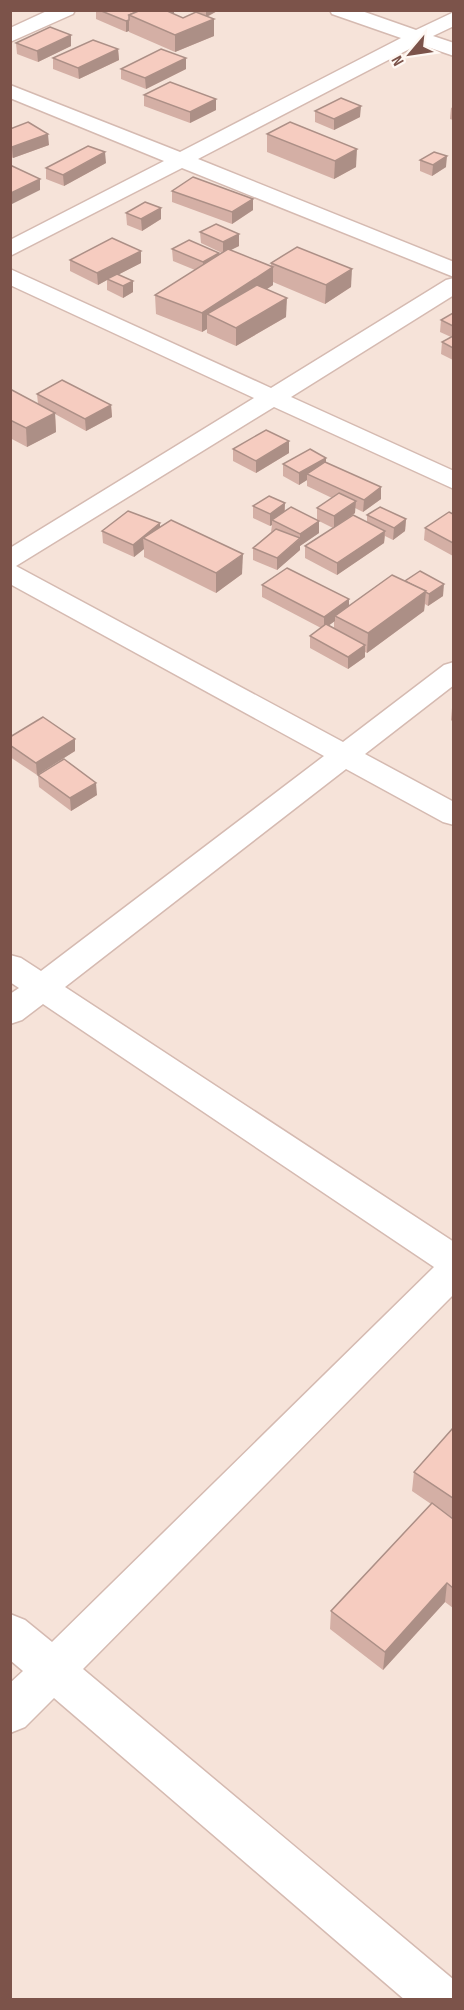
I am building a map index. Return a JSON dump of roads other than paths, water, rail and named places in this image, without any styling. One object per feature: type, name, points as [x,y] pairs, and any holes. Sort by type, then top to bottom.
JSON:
[{"type":"street","points":[[10,36],[66,10]]},
{"type":"street","points":[[339,10],[453,50]]},
{"type":"street","points":[[10,249],[453,18]]},
{"type":"street","points":[[10,91],[453,270]]},
{"type":"street","points":[[10,276],[453,481]]},
{"type":"street","points":[[10,560],[453,285]]},
{"type":"street","points":[[10,573],[453,815]]},
{"type":"street","points":[[10,1012],[453,671]]},
{"type":"street","points":[[10,966],[453,1261]]},
{"type":"street","points":[[10,1713],[453,1270]]},
{"type":"street","points":[[10,1633],[441,2000]]}]
